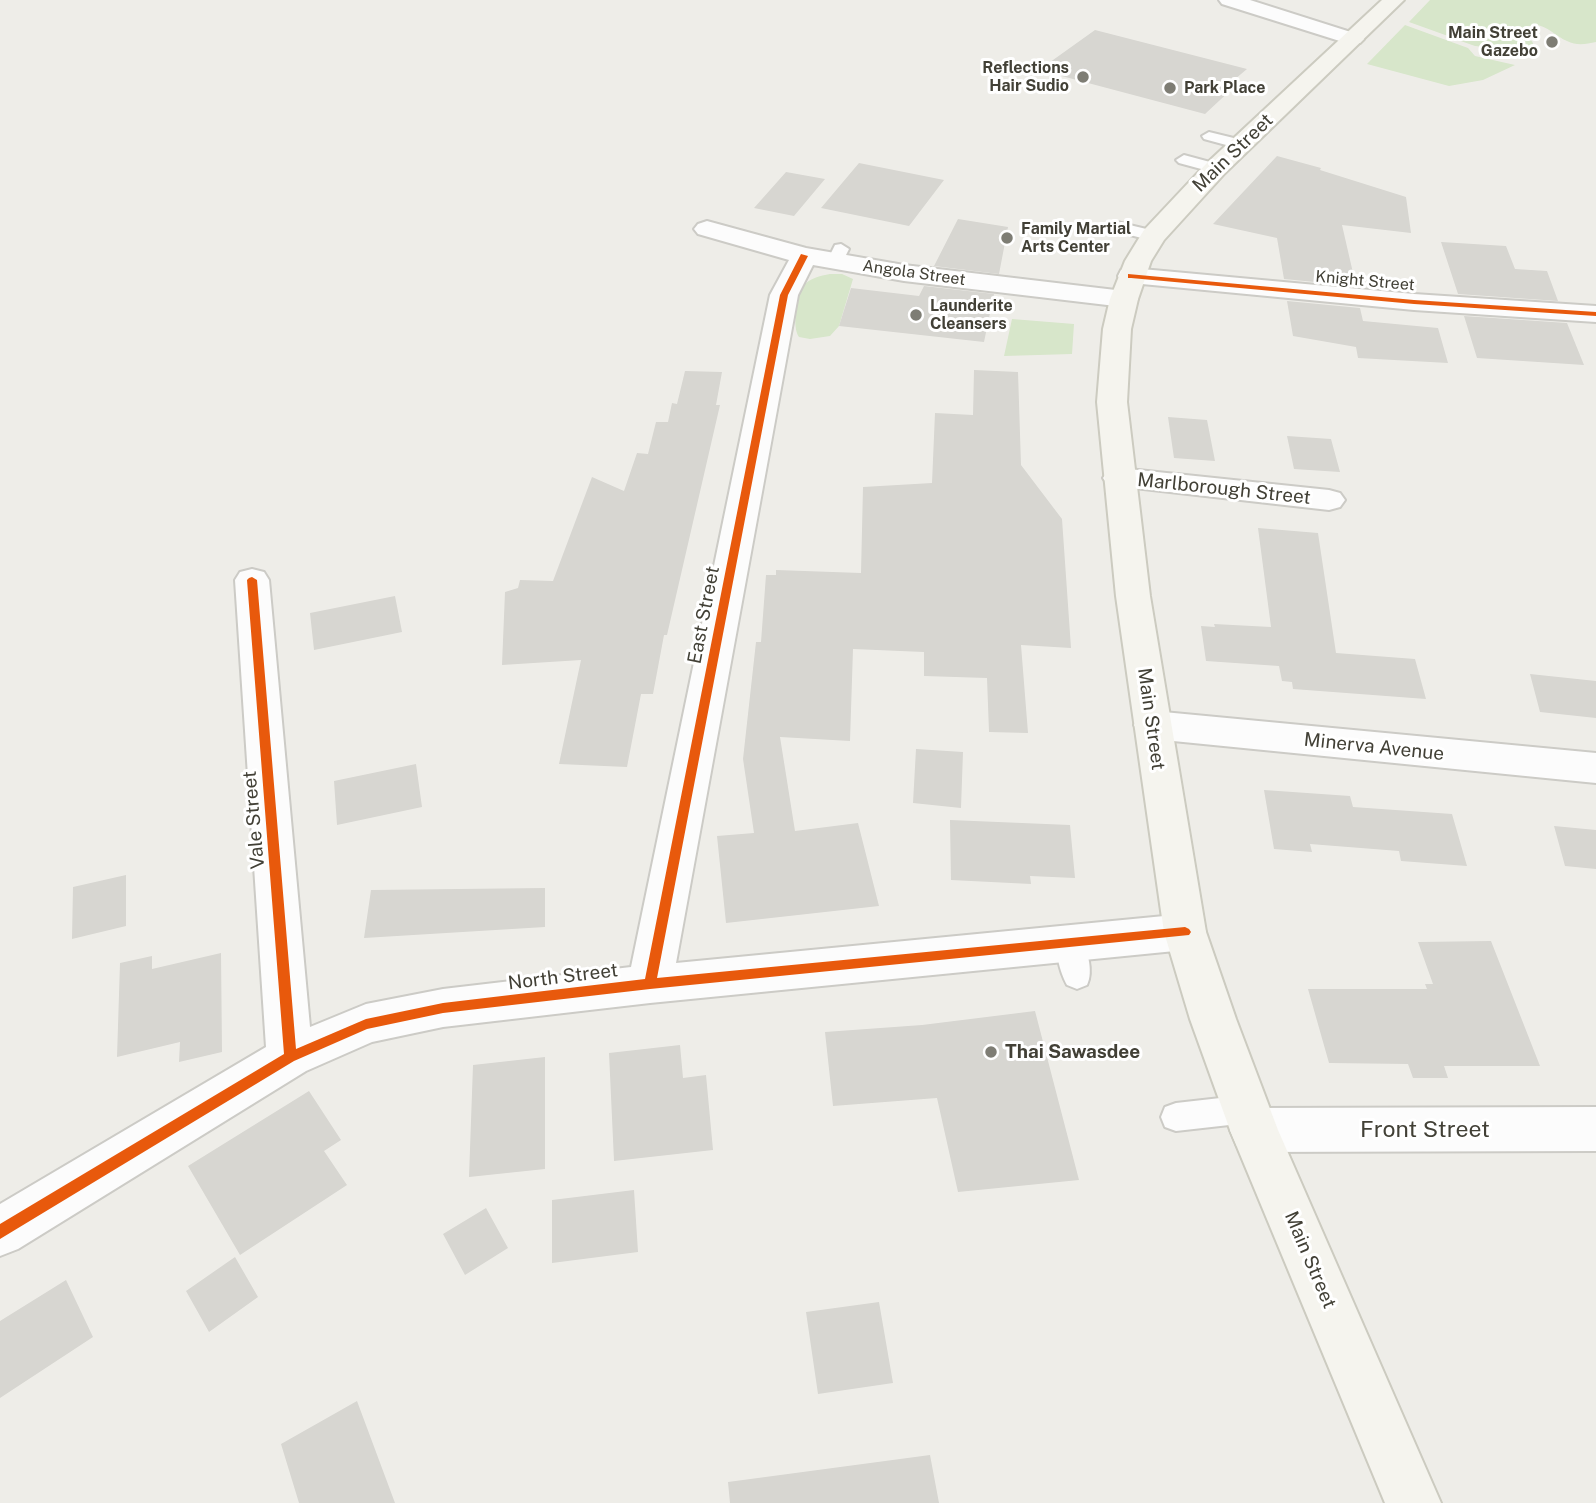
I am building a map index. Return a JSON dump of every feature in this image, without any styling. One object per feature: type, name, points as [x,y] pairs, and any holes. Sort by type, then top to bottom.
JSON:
[{"type":"main road","name":"Main Street","points":[[1394,0],[1353,39],[1212,152],[1153,236],[1127,288],[1115,340],[1112,402],[1119,478],[1164,809],[1185,932],[1213,1019],[1251,1119],[1413,1503]]},
{"type":"street","points":[[1229,0],[1353,39]]},
{"type":"street","name":"Angola Street","points":[[707,229],[827,255],[1022,287],[1127,288]]},
{"type":"street","name":"East Street","points":[[650,984],[785,295],[827,255]]},
{"type":"street","name":"Knight Street","points":[[1127,288],[1596,314]]},
{"type":"street","name":"Marlborough Street","points":[[1119,478],[1329,500]]},
{"type":"street","name":"Vale Street","points":[[252,580],[290,1057]]},
{"type":"street","name":"Minerva Avenue","points":[[1153,725],[1596,768]]},
{"type":"street","name":"North Street","points":[[0,1232],[290,1057],[331,1037],[398,1016],[650,984],[1074,960],[1185,932]]},
{"type":"street","name":"Front Street","points":[[1251,1119],[1596,1129]]},
{"type":"lane","points":[[1117,227],[1153,236]]},
{"type":"lane","points":[[1176,1116],[1251,1119]]},
{"type":"green space","points":[[1430,0],[1596,0],[1596,42],[1571,43],[1537,25],[1526,28],[1530,37],[1448,36],[1409,22]]},
{"type":"green space","points":[[1405,25],[1468,48],[1475,56],[1515,65],[1483,80],[1449,86],[1367,64]]},
{"type":"green space","points":[[1520,38],[1532,41],[1534,46],[1510,59],[1496,48],[1475,46],[1455,39]]},
{"type":"green space","points":[[842,274],[853,279],[839,326],[830,336],[810,339],[799,337],[795,319],[801,290],[812,279]]},
{"type":"green space","points":[[1012,319],[1074,324],[1072,354],[1004,356]]},
{"type":"building","points":[[1095,30],[1247,69],[1228,85],[1234,87],[1205,114],[1039,70]]},
{"type":"building","points":[[1277,156],[1406,197],[1411,233],[1342,225],[1356,286],[1284,279],[1277,238],[1213,224]]},
{"type":"building","points":[[859,163],[944,180],[909,226],[821,208]]},
{"type":"building","points":[[786,172],[825,179],[794,216],[754,208]]},
{"type":"building","points":[[958,219],[1008,227],[999,274],[934,266]]},
{"type":"building","points":[[1441,242],[1506,246],[1515,269],[1547,271],[1558,301],[1458,294]]},
{"type":"building","name":"Launderite Cleansers","points":[[924,286],[994,294],[984,342],[839,326],[851,288],[919,296]]},
{"type":"building","points":[[1287,301],[1360,308],[1363,321],[1438,328],[1448,363],[1358,358],[1356,347],[1293,336]]},
{"type":"building","points":[[1464,316],[1567,323],[1584,365],[1477,358]]},
{"type":"building","points":[[974,370],[1018,372],[1021,465],[1062,519],[1071,648],[1021,645],[1028,733],[989,732],[987,678],[924,676],[924,652],[853,649],[850,741],[780,737],[795,831],[858,823],[879,906],[726,923],[717,836],[754,833],[743,759],[756,642],[761,642],[766,575],[776,575],[776,570],[861,573],[863,487],[932,483],[935,413],[973,415]]},
{"type":"building","points":[[685,371],[722,372],[716,405],[720,405],[667,635],[664,635],[653,694],[641,694],[627,767],[559,764],[581,660],[502,665],[505,592],[518,588],[520,580],[553,581],[592,477],[624,491],[637,453],[648,454],[656,422],[668,422],[672,403],[677,404]]},
{"type":"building","points":[[1168,417],[1207,420],[1215,461],[1174,458]]},
{"type":"building","points":[[1287,436],[1331,439],[1340,472],[1294,469]]},
{"type":"building","points":[[1258,528],[1318,533],[1336,653],[1415,659],[1426,699],[1293,689],[1292,682],[1282,681],[1279,666],[1206,661],[1201,626],[1215,627],[1214,624],[1271,627]]},
{"type":"building","points":[[395,596],[402,632],[314,650],[310,613]]},
{"type":"building","points":[[1530,674],[1596,681],[1596,718],[1540,712]]},
{"type":"building","points":[[916,749],[963,752],[961,808],[913,803]]},
{"type":"building","points":[[416,764],[422,807],[337,825],[334,781]]},
{"type":"building","points":[[1264,790],[1350,796],[1353,807],[1452,814],[1467,866],[1401,861],[1399,851],[1310,844],[1312,852],[1274,849]]},
{"type":"building","points":[[950,820],[1070,825],[1075,878],[1030,876],[1031,884],[951,880]]},
{"type":"building","points":[[1554,826],[1596,830],[1596,869],[1565,866]]},
{"type":"building","points":[[126,875],[126,926],[72,939],[73,887]]},
{"type":"building","points":[[545,888],[545,927],[364,938],[371,890]]},
{"type":"building","points":[[1491,941],[1540,1066],[1444,1066],[1448,1078],[1413,1078],[1408,1064],[1329,1063],[1308,989],[1427,989],[1425,984],[1433,984],[1418,942]]},
{"type":"building","points":[[221,953],[222,1052],[179,1062],[180,1042],[117,1057],[120,963],[152,956],[152,969]]},
{"type":"building","points":[[1035,1011],[1079,1180],[958,1192],[937,1098],[833,1106],[825,1032],[922,1025]]},
{"type":"building","points":[[680,1045],[683,1078],[706,1075],[713,1150],[614,1161],[609,1053]]},
{"type":"building","points":[[545,1057],[545,1169],[469,1177],[473,1065]]},
{"type":"building","points":[[309,1091],[341,1140],[324,1151],[347,1185],[240,1255],[188,1166]]},
{"type":"building","points":[[634,1190],[638,1252],[552,1263],[552,1200]]},
{"type":"building","points":[[486,1208],[508,1248],[465,1275],[443,1234]]},
{"type":"building","points":[[235,1257],[258,1297],[209,1332],[186,1291]]},
{"type":"building","points":[[66,1280],[93,1337],[0,1398],[0,1321]]},
{"type":"building","points":[[879,1302],[893,1383],[818,1394],[806,1312]]},
{"type":"building","points":[[357,1401],[395,1503],[299,1503],[281,1444]]},
{"type":"building","points":[[930,1455],[939,1503],[730,1503],[728,1482]]},
{"type":"cycle path","points":[[650,984],[784,295],[804,256]]},
{"type":"cycle path","points":[[1131,276],[1414,302],[1596,314]]},
{"type":"cycle path","points":[[252,580],[290,1057]]},
{"type":"cycle path","points":[[0,1232],[290,1057],[366,1024],[443,1008],[650,984],[1185,932]]},
{"type":"place","name":"Main Street Gazebo","points":[[1552,42]]},
{"type":"place","name":"Reflections Hair Sudio","points":[[1083,77]]},
{"type":"place","name":"Park Place","points":[[1170,88]]},
{"type":"place","name":"Family Martial Arts Center","points":[[1007,238]]},
{"type":"place","name":"Launderite Cleansers","points":[[916,315]]},
{"type":"place","name":"Thai Sawasdee","points":[[991,1052]]}]
